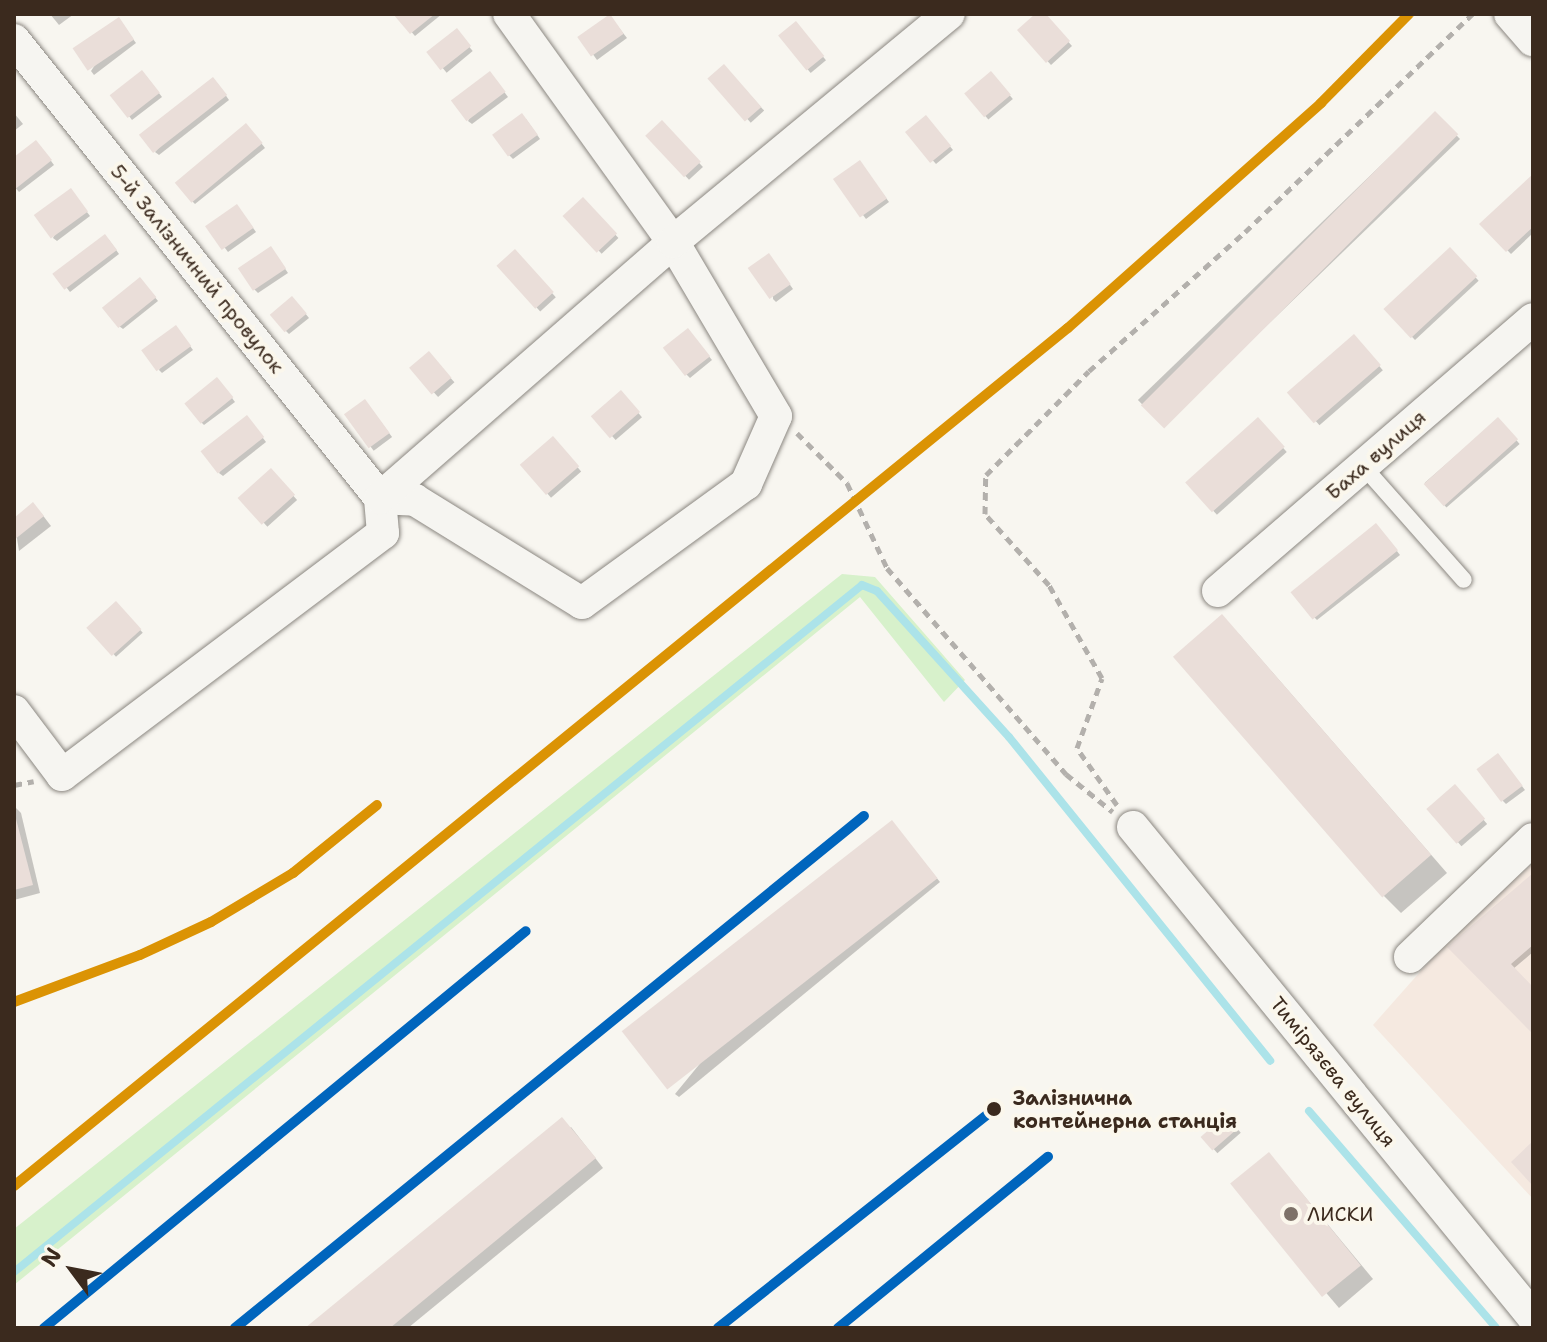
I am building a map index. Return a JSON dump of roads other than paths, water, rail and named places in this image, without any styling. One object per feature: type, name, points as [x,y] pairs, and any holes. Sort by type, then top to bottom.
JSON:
[{"type":"street","points":[[380,498],[415,500],[582,603],[746,484],[776,416],[673,242],[509,14]]},
{"type":"street","points":[[380,498],[673,242],[949,14]]},
{"type":"street","points":[[1510,14],[1533,40]]},
{"type":"street","name":"5-й Залізничний провулок","points":[[14,40],[380,498]]},
{"type":"street","name":"Баха вулиця","points":[[1218,591],[1533,319]]},
{"type":"street","points":[[14,711],[62,775],[383,533],[380,498]]},
{"type":"street","name":"Тимірязєва вулиця","points":[[1133,827],[1533,1317]]},
{"type":"street","points":[[1410,957],[1533,839]]},
{"type":"lane","points":[[1363,466],[1464,580]]},
{"type":"waterway","points":[[14,1272],[862,585],[877,591],[1009,737],[1270,1061]]},
{"type":"waterway","points":[[1309,1111],[1496,1328]]},
{"type":"place","name":"Залізнична контейнерна станція","points":[[994,1109]]},
{"type":"place","name":"ЛИСКИ","points":[[1291,1214]]}]
